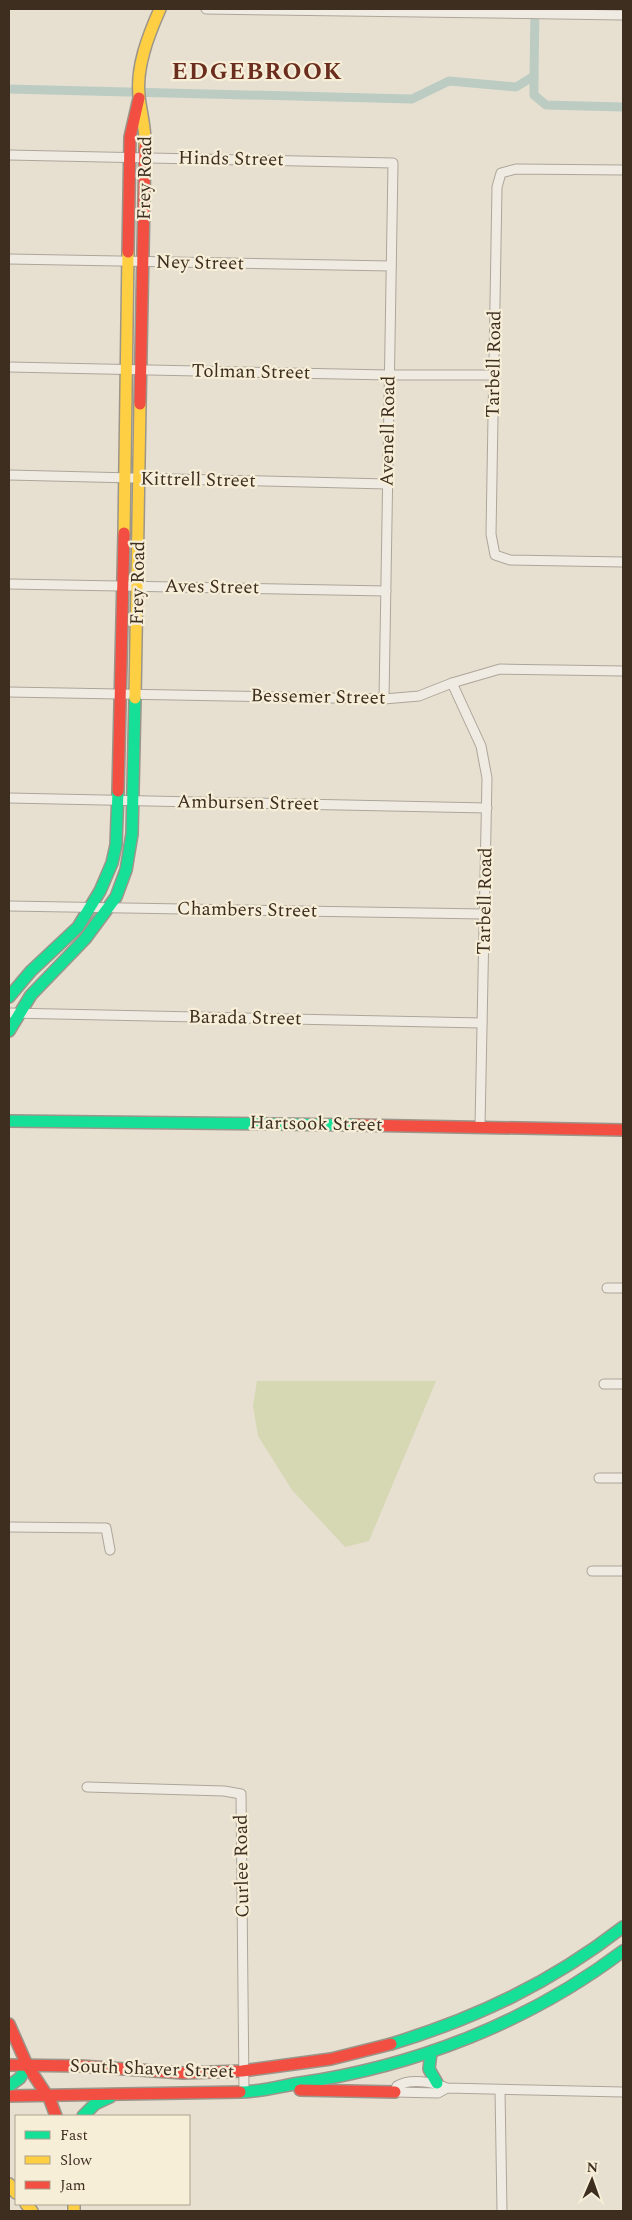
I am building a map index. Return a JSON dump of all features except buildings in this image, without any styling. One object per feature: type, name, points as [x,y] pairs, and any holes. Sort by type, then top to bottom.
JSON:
[{"type":"street","name":"Frey Road","points":[[9,997],[31,971],[78,927],[100,891],[112,863],[118,827],[122,694],[130,137],[139,90],[143,55],[150,30],[160,9]]},
{"type":"street","points":[[206,9],[467,11],[623,15]]},
{"type":"street","name":"Frey Road","points":[[9,1031],[14,1014],[86,939],[116,897],[126,870],[132,834],[145,157],[145,122],[139,90]]},
{"type":"street","name":"Hinds Street","points":[[9,155],[393,163]]},
{"type":"street","name":"Avenell Road","points":[[384,699],[393,163]]},
{"type":"street","name":"Tarbell Road","points":[[623,170],[516,169],[501,173],[497,187],[491,534],[495,555],[510,560],[623,562]]},
{"type":"street","name":"Ney Street","points":[[9,259],[391,266]]},
{"type":"street","name":"Tolman Street","points":[[9,367],[389,375],[494,375]]},
{"type":"street","name":"Kittrell Street","points":[[9,476],[387,484]]},
{"type":"street","name":"Aves Street","points":[[9,584],[386,590]]},
{"type":"street","name":"Bessemer Street","points":[[9,692],[384,699],[419,696],[452,683],[500,669],[623,671]]},
{"type":"street","name":"Tarbell Road","points":[[452,683],[481,746],[488,778],[480,1126]]},
{"type":"street","name":"Ambursen Street","points":[[9,798],[487,808]]},
{"type":"street","name":"Chambers Street","points":[[9,906],[484,914]]},
{"type":"street","name":"Barada Street","points":[[14,1014],[482,1022]]},
{"type":"street","name":"Hartsook Street","points":[[9,1121],[480,1126],[623,1130]]},
{"type":"street","points":[[606,1288],[623,1288]]},
{"type":"street","points":[[604,1384],[623,1384]]},
{"type":"street","points":[[599,1478],[623,1478]]},
{"type":"street","points":[[9,1527],[106,1528],[110,1550]]},
{"type":"street","points":[[592,1571],[623,1571]]},
{"type":"street","name":"Curlee Road","points":[[87,1787],[224,1791],[241,1794],[242,2072],[244,2092]]},
{"type":"street","name":"South Shaver Street","points":[[9,2065],[80,2066],[197,2073],[242,2072],[280,2067],[356,2052],[441,2028],[501,2002],[542,1982],[588,1953],[623,1927]]},
{"type":"street","name":"South Shaver Street","points":[[9,2096],[244,2092],[360,2072],[431,2052],[509,2020],[552,1999],[600,1969],[623,1951]]},
{"type":"street","points":[[501,2002],[509,2020]]},
{"type":"street","points":[[9,2024],[27,2066],[48,2096],[56,2115]]},
{"type":"street","points":[[356,2052],[360,2072]]},
{"type":"street","points":[[431,2052],[428,2068],[430,2076],[442,2086],[500,2090],[623,2092]]},
{"type":"street","points":[[9,2086],[22,2076],[27,2066]]},
{"type":"street","points":[[269,2089],[438,2093],[442,2086]]},
{"type":"street","points":[[500,2090],[502,2211]]},
{"type":"street","points":[[84,2115],[86,2110],[100,2101],[118,2094]]},
{"type":"green space","points":[[257,1381],[436,1381],[369,1541],[345,1547],[292,1490],[258,1436],[253,1406]]},
{"type":"waterway","points":[[9,89],[412,99],[449,81],[516,87],[534,76],[535,9]]},
{"type":"waterway","points":[[534,76],[534,95],[546,105],[623,107]]},
{"type":"traffic: fast","points":[[9,1031],[31,995],[85,939],[116,897],[126,870],[132,834],[135,698]]},
{"type":"traffic: fast","points":[[9,997],[31,971],[78,927],[100,891],[112,863],[116,845],[118,791]]},
{"type":"traffic: fast","points":[[9,1121],[356,1125]]},
{"type":"traffic: fast","points":[[391,2044],[454,2022],[513,1996],[569,1965],[623,1927]]},
{"type":"traffic: fast","points":[[240,2092],[263,2090],[386,2065],[470,2037],[549,1999],[623,1951]]},
{"type":"traffic: fast","points":[[431,2052],[429,2069],[437,2083]]},
{"type":"traffic: fast","points":[[9,2086],[20,2078],[27,2065]]},
{"type":"traffic: fast","points":[[84,2115],[95,2104],[110,2097]]},
{"type":"traffic: slow","points":[[145,147],[139,96],[139,74],[147,41],[160,9]]},
{"type":"traffic: slow","points":[[124,533],[128,252]]},
{"type":"traffic: slow","points":[[135,698],[140,404]]},
{"type":"traffic: slow","points":[[9,2184],[15,2192]]},
{"type":"traffic: slow","points":[[27,2205],[32,2211]]},
{"type":"traffic: slow","points":[[74,2205],[74,2211]]},
{"type":"traffic: jam","points":[[128,252],[130,137],[139,98]]},
{"type":"traffic: jam","points":[[140,404],[145,147]]},
{"type":"traffic: jam","points":[[118,791],[124,533]]},
{"type":"traffic: jam","points":[[356,1125],[623,1130]]},
{"type":"traffic: jam","points":[[9,2024],[27,2065],[50,2100],[56,2115]]},
{"type":"traffic: jam","points":[[9,2065],[81,2066],[183,2073],[242,2071],[331,2059],[391,2044]]},
{"type":"traffic: jam","points":[[300,2090],[395,2092]]},
{"type":"traffic: jam","points":[[9,2096],[240,2092]]},
{"type":"district","name":"EDGEBROOK","points":[[257,72]]}]
